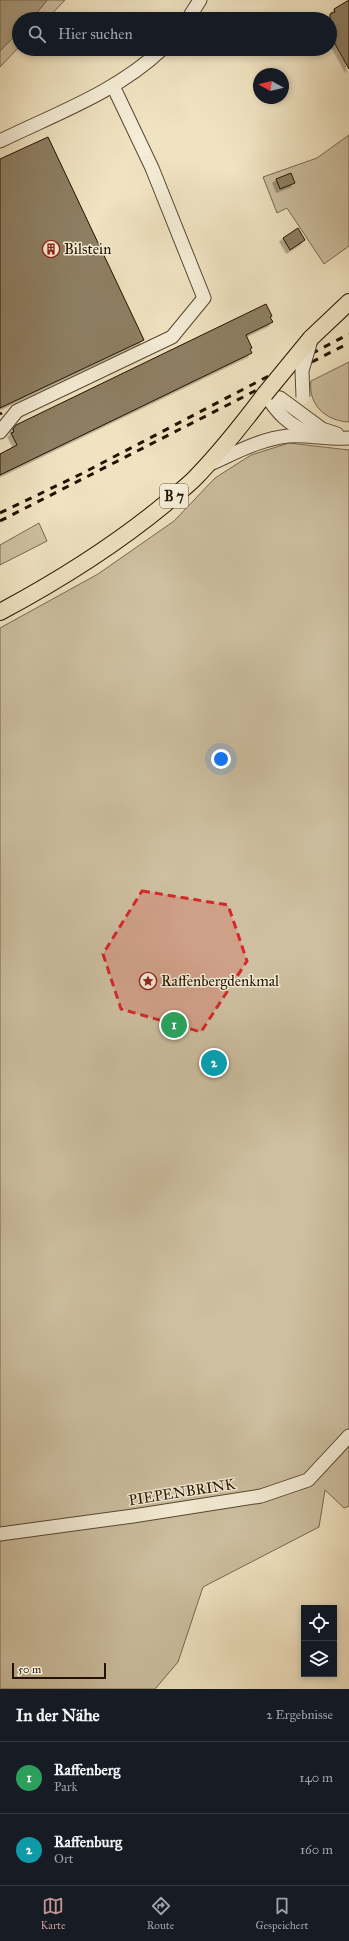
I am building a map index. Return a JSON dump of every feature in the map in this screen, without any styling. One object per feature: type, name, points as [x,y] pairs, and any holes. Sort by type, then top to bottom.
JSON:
[{"type":"main road","name":"B 7","points":[[0,612],[42,590],[93,558],[140,525],[196,477],[237,431],[311,338],[349,302]]},
{"type":"street","points":[[192,12],[200,0]]},
{"type":"street","points":[[0,141],[113,86],[154,56]]},
{"type":"street","points":[[0,432],[18,411],[172,337],[204,298],[152,168],[113,86]]},
{"type":"street","points":[[309,420],[303,397],[302,371],[311,338]]},
{"type":"street","points":[[265,394],[280,398],[290,404],[322,429],[348,438]]},
{"type":"street","points":[[265,394],[275,410],[292,426],[316,437]]},
{"type":"street","points":[[206,466],[264,441],[288,436],[348,438]]},
{"type":"street","name":"PIEPENBRINK","points":[[0,1534],[133,1516],[261,1496],[308,1480],[349,1436]]},
{"type":"highlighted area","points":[[142,891],[228,905],[247,961],[201,1032],[121,1009],[103,954]]},
{"type":"shaded area","points":[[0,0],[47,0],[38,12],[12,12],[12,39],[0,51]]},
{"type":"shaded area","points":[[47,0],[65,0],[54,12],[38,12]]},
{"type":"shaded area","points":[[12,39],[12,54],[0,67],[0,51]]},
{"type":"shaded area","points":[[349,135],[349,246],[324,264],[287,208],[277,213],[263,177],[317,158]]},
{"type":"shaded area","points":[[349,362],[349,422],[333,419],[320,410],[312,397],[311,381]]},
{"type":"shaded area","points":[[289,443],[349,450],[349,1506],[344,1508],[325,1490],[319,1527],[203,1587],[178,1662],[155,1689],[0,1689],[0,628],[98,574],[174,521],[215,478],[251,455]]},
{"type":"shaded area","points":[[39,523],[47,541],[0,565],[0,545]]},
{"type":"building","points":[[349,0],[349,69],[337,48],[337,12],[335,12],[334,9]]},
{"type":"building","name":"Bilstein","points":[[48,137],[144,340],[0,408],[0,159]]},
{"type":"building","points":[[291,173],[295,183],[280,189],[276,179]]},
{"type":"building","points":[[298,228],[305,240],[290,250],[283,238]]},
{"type":"building","points":[[266,304],[272,316],[270,317],[273,322],[246,335],[252,348],[250,349],[252,353],[0,475],[0,454],[17,445],[11,433],[14,432],[13,429],[16,425]]},
{"type":"railway","points":[[0,513],[81,474],[349,334]]},
{"type":"railway","points":[[0,521],[349,343]]},
{"type":"place","name":"Bilstein","points":[[51,249]]},
{"type":"place","name":"Raffenbergdenkmal","points":[[148,981]]},
{"type":"place","name":"Raffenberg","points":[[174,1025]]},
{"type":"place","name":"Raffenburg","points":[[214,1063]]}]
